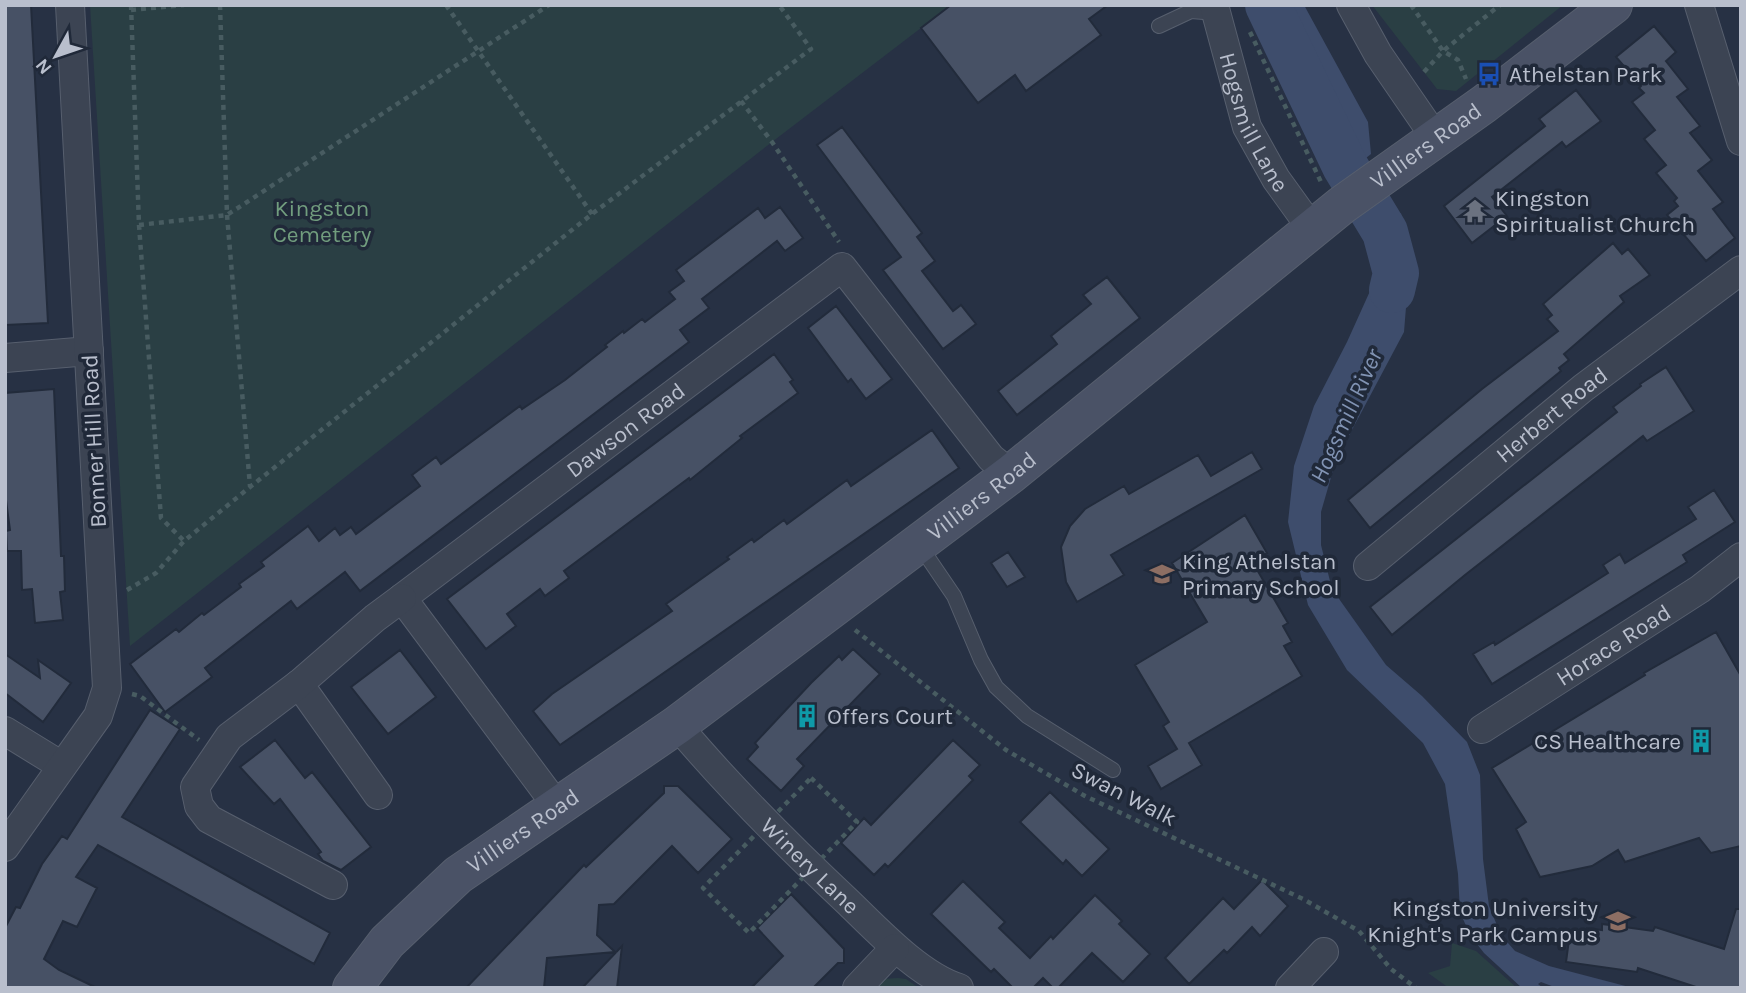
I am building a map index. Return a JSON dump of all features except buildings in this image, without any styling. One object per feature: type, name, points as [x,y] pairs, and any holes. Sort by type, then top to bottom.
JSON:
[{"type":"street","name":"Bonner Hill Road","points":[[5,847],[98,716],[107,688],[70,5]]},
{"type":"street","points":[[1351,5],[1378,54],[1435,137]]},
{"type":"street","name":"Villiers Road","points":[[352,988],[387,943],[458,875],[677,725],[917,542],[1011,474],[1329,215],[1484,104],[1613,5]]},
{"type":"street","points":[[1699,5],[1741,141]]},
{"type":"street","name":"Hogsmill Lane","points":[[1215,9],[1247,127],[1276,179],[1329,215]]},
{"type":"street","points":[[842,267],[991,458],[1011,474]]},
{"type":"street","name":"Dawson Road","points":[[332,885],[209,819],[199,806],[195,788],[229,737],[299,684],[375,618],[842,267]]},
{"type":"street","name":"Herbert Road","points":[[1368,566],[1583,388],[1741,270]]},
{"type":"street","points":[[5,358],[89,351]]},
{"type":"street","name":"Horace Road","points":[[1482,729],[1700,589],[1741,557]]},
{"type":"street","points":[[402,598],[556,806]]},
{"type":"street","points":[[299,684],[379,795]]},
{"type":"street","name":"Winery Lane","points":[[677,725],[726,783],[895,948],[931,974],[959,988]]},
{"type":"street","points":[[5,731],[62,766]]},
{"type":"street","points":[[857,988],[895,948]]},
{"type":"street","points":[[1290,988],[1324,952]]},
{"type":"lane","points":[[1159,26],[1191,11],[1215,9]]},
{"type":"lane","points":[[917,542],[954,597],[981,660],[996,687],[1027,716],[1113,770]]},
{"type":"path","points":[[184,5],[131,7],[139,225],[161,518],[184,541]]},
{"type":"path","points":[[220,5],[227,215],[250,487]]},
{"type":"path","points":[[446,5],[592,214]]},
{"type":"path","points":[[139,225],[227,215],[549,5]]},
{"type":"path","points":[[156,573],[184,541],[250,487],[592,214],[811,49],[779,5]]},
{"type":"path","points":[[1410,5],[1443,51]]},
{"type":"path","points":[[1424,72],[1443,51],[1500,5]]},
{"type":"path","points":[[1250,30],[1329,215]]},
{"type":"path","points":[[741,101],[839,242],[842,267]]},
{"type":"path","name":"Swan Walk","points":[[829,609],[1006,750],[1085,796],[1303,899],[1359,931],[1391,969],[1416,988]]},
{"type":"path","points":[[107,688],[139,696],[217,752]]},
{"type":"path","points":[[703,888],[811,778]]},
{"type":"green space","name":"Kingston Cemetery","points":[[90,5],[951,5],[772,142],[130,646]]},
{"type":"green space","points":[[1372,5],[1563,5],[1456,91],[1437,89]]},
{"type":"green space","points":[[1452,943],[1476,951],[1517,988],[1449,988],[1428,973],[1450,966]]},
{"type":"green space","points":[[881,979],[906,979],[919,988],[870,988]]},
{"type":"water","points":[[1258,5],[1304,5],[1368,122],[1371,154],[1340,179]]},
{"type":"water","points":[[1401,213],[1409,270],[1404,332],[1336,460],[1321,512],[1321,545],[1332,589],[1386,665],[1422,696],[1467,742],[1480,775],[1483,859],[1489,906],[1501,935],[1515,951],[1549,966],[1633,988],[1557,988],[1541,982],[1538,984],[1543,988],[1522,988],[1484,953],[1470,935],[1460,912],[1458,874],[1445,784],[1423,743],[1347,670],[1308,605],[1288,522],[1294,466],[1314,406],[1375,280],[1380,231]]},
{"type":"waterway","name":"Hogsmill River","points":[[1268,5],[1345,166],[1385,232],[1396,273],[1392,290]]},
{"type":"place","name":"Athelstan Park","points":[[1489,74]]},
{"type":"place","name":"Kingston Spiritualist Church","points":[[1475,211]]},
{"type":"place","name":"King Athelstan Primary School","points":[[1162,574]]},
{"type":"place","name":"Offers Court","points":[[807,716]]},
{"type":"place","name":"CS Healthcare","points":[[1701,741]]},
{"type":"place","name":"Kingston University Knight's Park Campus","points":[[1618,921]]}]
